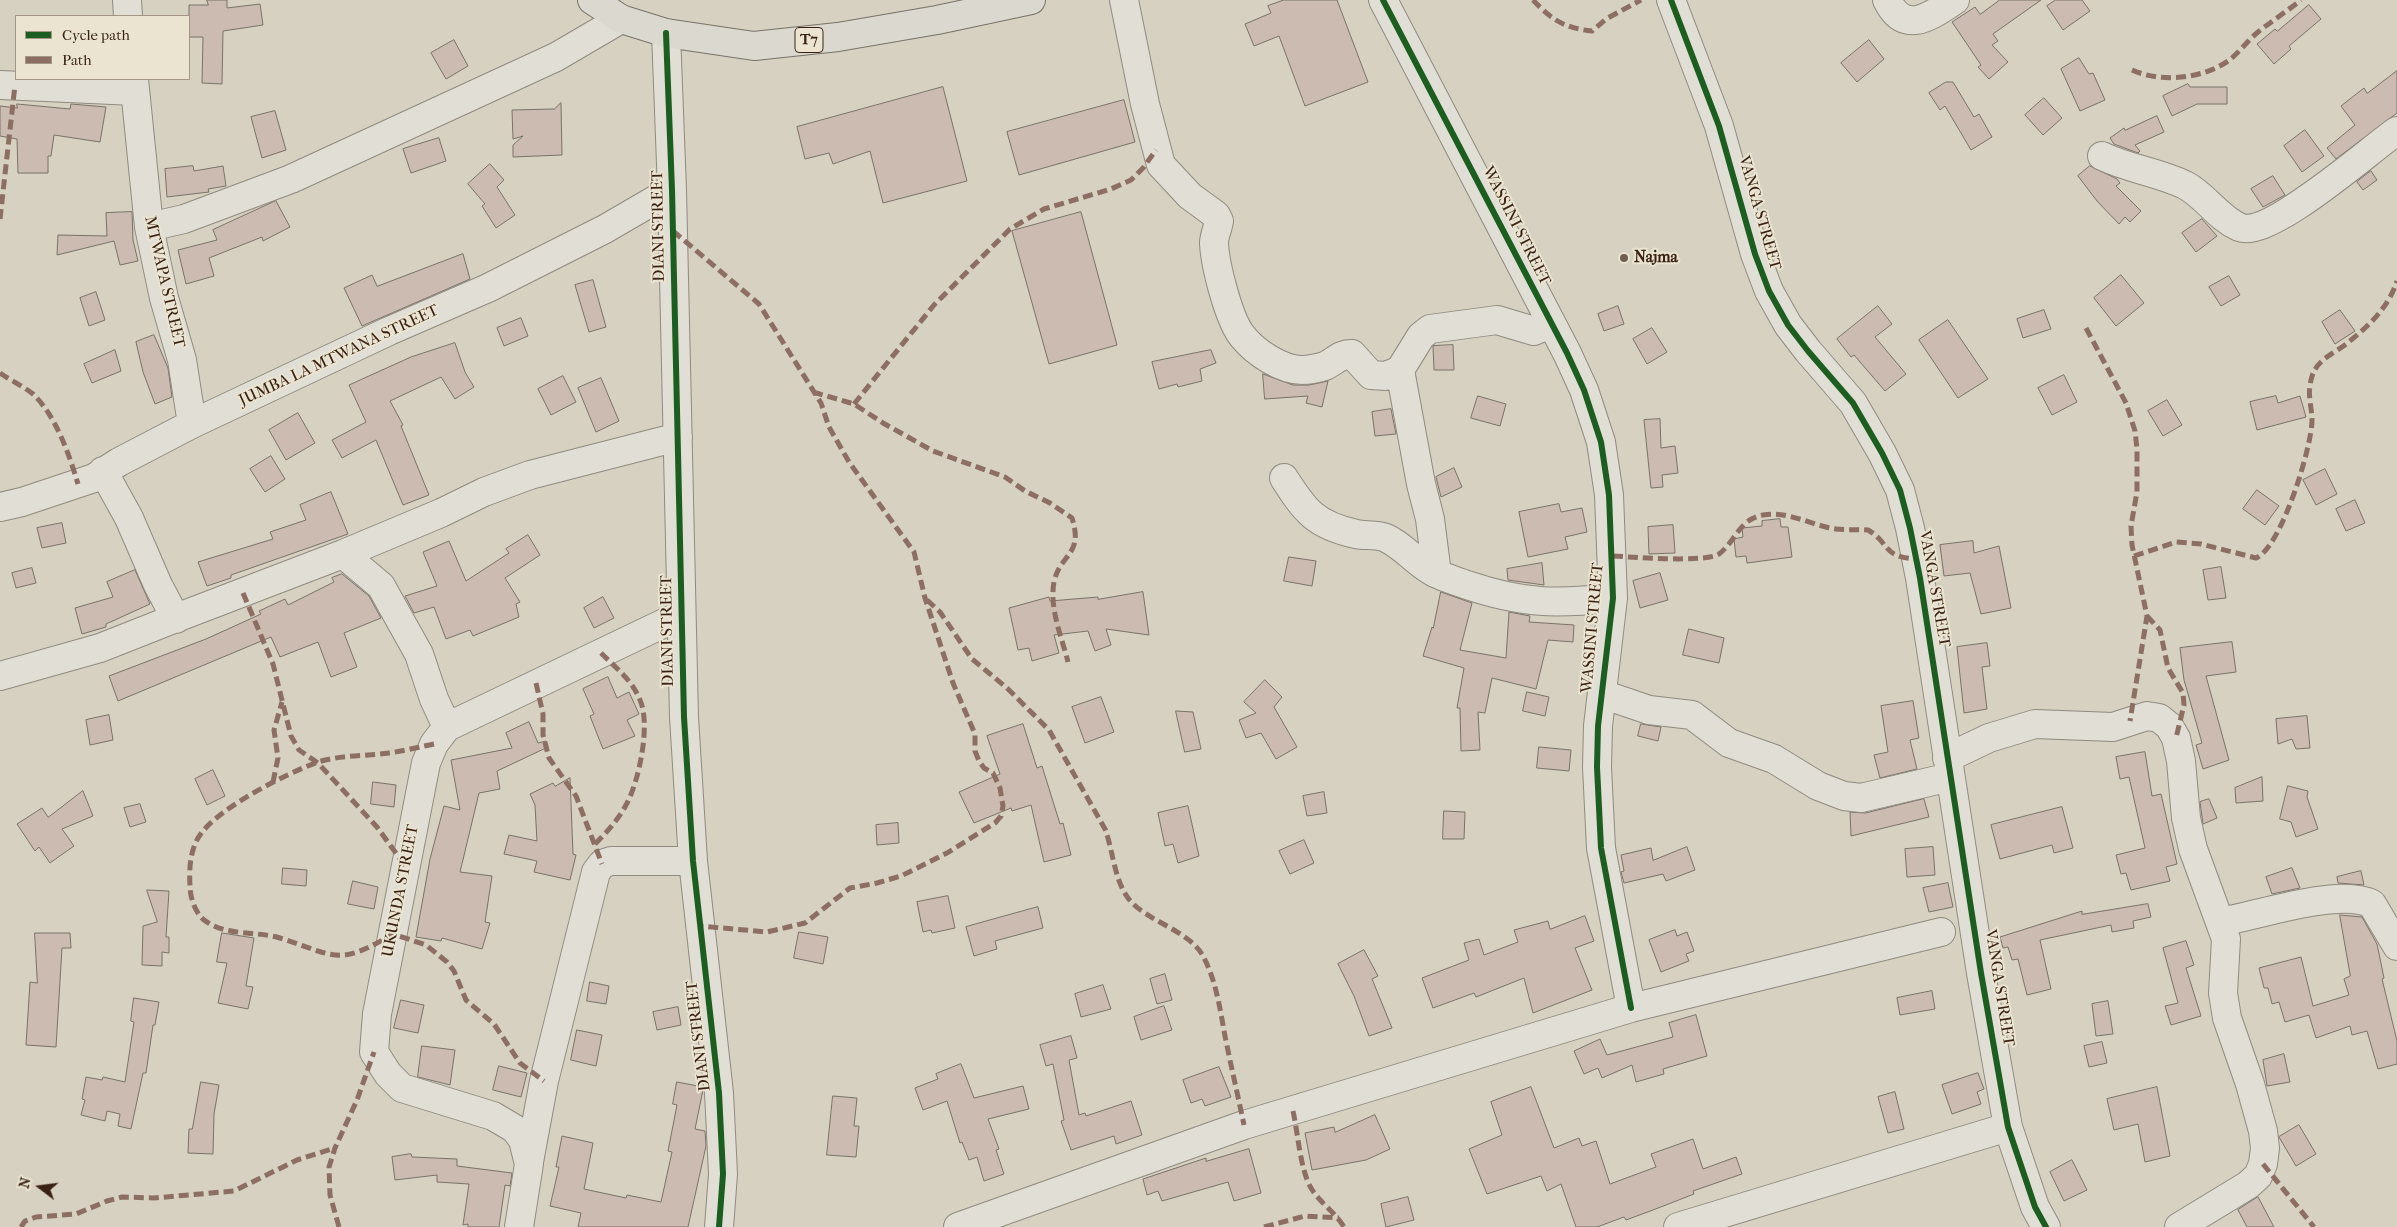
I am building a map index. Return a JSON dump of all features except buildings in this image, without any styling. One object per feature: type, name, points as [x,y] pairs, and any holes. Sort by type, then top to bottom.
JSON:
[{"type":"highway","name":"T7","points":[[592,0],[622,18],[666,33],[754,46],[847,36],[937,20],[1031,0]]},
{"type":"street","points":[[127,0],[128,15]]},
{"type":"street","points":[[1124,0],[1145,104],[1161,165],[1190,196],[1216,215],[1219,221],[1214,241],[1220,277],[1230,314],[1242,337],[1274,361],[1293,369],[1303,370],[1325,366],[1349,354],[1356,356],[1371,375],[1386,376],[1400,370],[1421,336],[1430,329],[1496,320],[1534,331],[1550,324]]},
{"type":"street","name":"WASSINI STREET","points":[[1383,0],[1524,268],[1550,324],[1567,353],[1584,390],[1601,442],[1612,527],[1613,598],[1602,694],[1597,767],[1601,848],[1631,1008]]},
{"type":"street","name":"VANGA STREET","points":[[1671,0],[1719,126],[1754,254],[1769,291],[1788,325],[1853,403],[1869,427],[1900,490],[1920,578],[1948,768],[2008,1127],[2036,1207],[2046,1227]]},
{"type":"street","points":[[1887,0],[1898,14],[1917,21],[1927,19],[1955,0]]},
{"type":"street","points":[[149,227],[184,219],[308,172],[374,143],[429,114],[487,90],[556,57],[622,18]]},
{"type":"street","name":"DIANI STREET","points":[[666,33],[672,190],[684,717],[693,861],[719,1093],[723,1174],[719,1227]]},
{"type":"street","points":[[0,84],[135,85]]},
{"type":"street","name":"MTWAPA STREET","points":[[135,85],[149,227],[164,298],[182,360],[192,424]]},
{"type":"street","points":[[2102,156],[2123,165],[2160,174],[2191,188],[2225,217],[2244,228],[2259,225],[2294,208],[2397,131]]},
{"type":"street","name":"JUMBA LA MTWANA STREET","points":[[0,507],[78,484],[192,424],[382,335],[488,288],[597,233],[672,190]]},
{"type":"street","points":[[1400,370],[1421,484],[1430,519],[1437,574]]},
{"type":"street","points":[[0,676],[100,648],[343,554],[441,513],[484,492],[530,474],[678,437]]},
{"type":"street","points":[[103,471],[129,518],[158,585],[176,619]]},
{"type":"street","points":[[1284,478],[1306,512],[1319,520],[1349,532],[1385,538],[1419,565],[1437,574],[1495,594],[1526,601],[1556,602],[1613,598]]},
{"type":"street","points":[[343,554],[381,586],[419,654],[434,699],[447,727]]},
{"type":"street","name":"UKUNDA STREET","points":[[519,1227],[529,1164],[523,1140],[515,1129],[493,1116],[402,1088],[388,1074],[374,1052],[377,1014],[426,762],[434,744],[447,727],[681,615]]},
{"type":"street","points":[[1602,694],[1649,710],[1692,715],[1729,743],[1774,759],[1818,786],[1844,796],[1861,798],[1948,768],[1989,738],[2035,724],[2113,727],[2147,716],[2159,718],[2169,726],[2176,738],[2181,761],[2186,818],[2193,849],[2220,922],[2227,948],[2223,994],[2227,1018],[2236,1040],[2263,1131],[2264,1156],[2258,1176],[2248,1185],[2179,1227]]},
{"type":"street","points":[[529,1164],[544,1081],[596,872],[602,864],[611,861],[693,861]]},
{"type":"street","points":[[2220,922],[2315,901],[2358,899],[2372,904],[2397,946]]},
{"type":"street","points":[[958,1227],[1244,1125],[1631,1008],[1941,932]]},
{"type":"street","points":[[1678,1227],[2008,1127]]},
{"type":"marked path","points":[[1533,0],[1546,13],[1559,22],[1574,28],[1592,31],[1606,19],[1641,0]]},
{"type":"marked path","points":[[2132,70],[2156,77],[2168,78],[2206,72],[2232,58],[2258,32],[2301,0]]},
{"type":"marked path","points":[[0,219],[15,85]]},
{"type":"marked path","points":[[854,404],[934,305],[1010,229],[1044,209],[1111,189],[1131,180],[1143,168],[1156,150]]},
{"type":"marked path","points":[[673,231],[759,304],[821,403],[829,427],[849,462],[914,552],[925,598],[953,683],[975,734],[975,751],[984,768],[993,773],[1000,788],[1003,806],[1001,816],[995,823],[947,853],[901,876],[850,888],[805,923],[767,932],[700,926]]},
{"type":"marked path","points":[[2134,556],[2176,542],[2201,544],[2256,558],[2266,550],[2285,517],[2307,452],[2312,420],[2310,390],[2315,369],[2325,358],[2358,334],[2372,321],[2389,299],[2397,281]]},
{"type":"marked path","points":[[2086,328],[2126,403],[2135,431],[2137,492],[2131,526],[2132,545],[2147,616],[2130,721]]},
{"type":"marked path","points":[[0,373],[25,388],[41,403],[61,436],[78,484]]},
{"type":"marked path","points":[[813,392],[854,404],[883,423],[933,451],[1005,477],[1025,491],[1050,503],[1072,518],[1075,540],[1070,553],[1057,572],[1053,592],[1057,623],[1068,662]]},
{"type":"marked path","points":[[1613,556],[1668,559],[1711,557],[1725,549],[1748,521],[1763,515],[1779,514],[1831,528],[1868,530],[1892,553],[1897,556],[1916,559]]},
{"type":"marked path","points":[[243,593],[273,664],[291,736],[299,750],[318,763],[377,827],[406,867]]},
{"type":"marked path","points":[[927,600],[940,612],[972,659],[1007,688],[1049,730],[1105,829],[1117,873],[1128,898],[1145,913],[1188,939],[1203,956],[1217,995],[1244,1125]]},
{"type":"marked path","points":[[2147,616],[2160,630],[2168,668],[2183,693],[2184,705],[2176,738]]},
{"type":"marked path","points":[[595,844],[616,821],[631,795],[639,768],[644,738],[643,710],[637,693],[633,686],[601,653]]},
{"type":"marked path","points":[[536,683],[543,714],[543,735],[549,758],[576,796],[602,864]]},
{"type":"marked path","points":[[273,782],[278,758],[274,730],[282,702]]},
{"type":"marked path","points":[[434,744],[395,752],[318,762],[289,774],[237,803],[209,825],[200,835],[194,846],[190,866],[192,901],[200,916],[215,926],[233,931],[280,938],[326,953],[348,955],[393,934],[426,945],[447,962],[454,971],[466,1000],[494,1024],[520,1063],[544,1081]]},
{"type":"marked path","points":[[339,1227],[330,1195],[329,1167],[335,1148],[357,1100],[374,1052]]},
{"type":"marked path","points":[[1293,1111],[1307,1180],[1311,1188],[1344,1227]]},
{"type":"marked path","points":[[21,1227],[25,1221],[36,1217],[76,1214],[122,1197],[154,1198],[234,1191],[297,1160],[335,1148]]},
{"type":"marked path","points":[[2263,1164],[2314,1227]]},
{"type":"marked path","points":[[1264,1227],[1305,1216],[1339,1218]]},
{"type":"cycle path","points":[[1383,0],[1567,353],[1584,390],[1601,442],[1609,495],[1613,598],[1598,726],[1597,767],[1601,848],[1631,1008]]},
{"type":"cycle path","points":[[1671,0],[1719,126],[1755,254],[1769,291],[1788,325],[1853,403],[1882,453],[1900,490],[1920,578],[1981,973],[2008,1127],[2035,1207],[2046,1227]]},
{"type":"cycle path","points":[[666,33],[672,190],[684,717],[693,861],[719,1093],[723,1174],[719,1227]]},
{"type":"place","name":"Najma","points":[[1624,258]]}]
